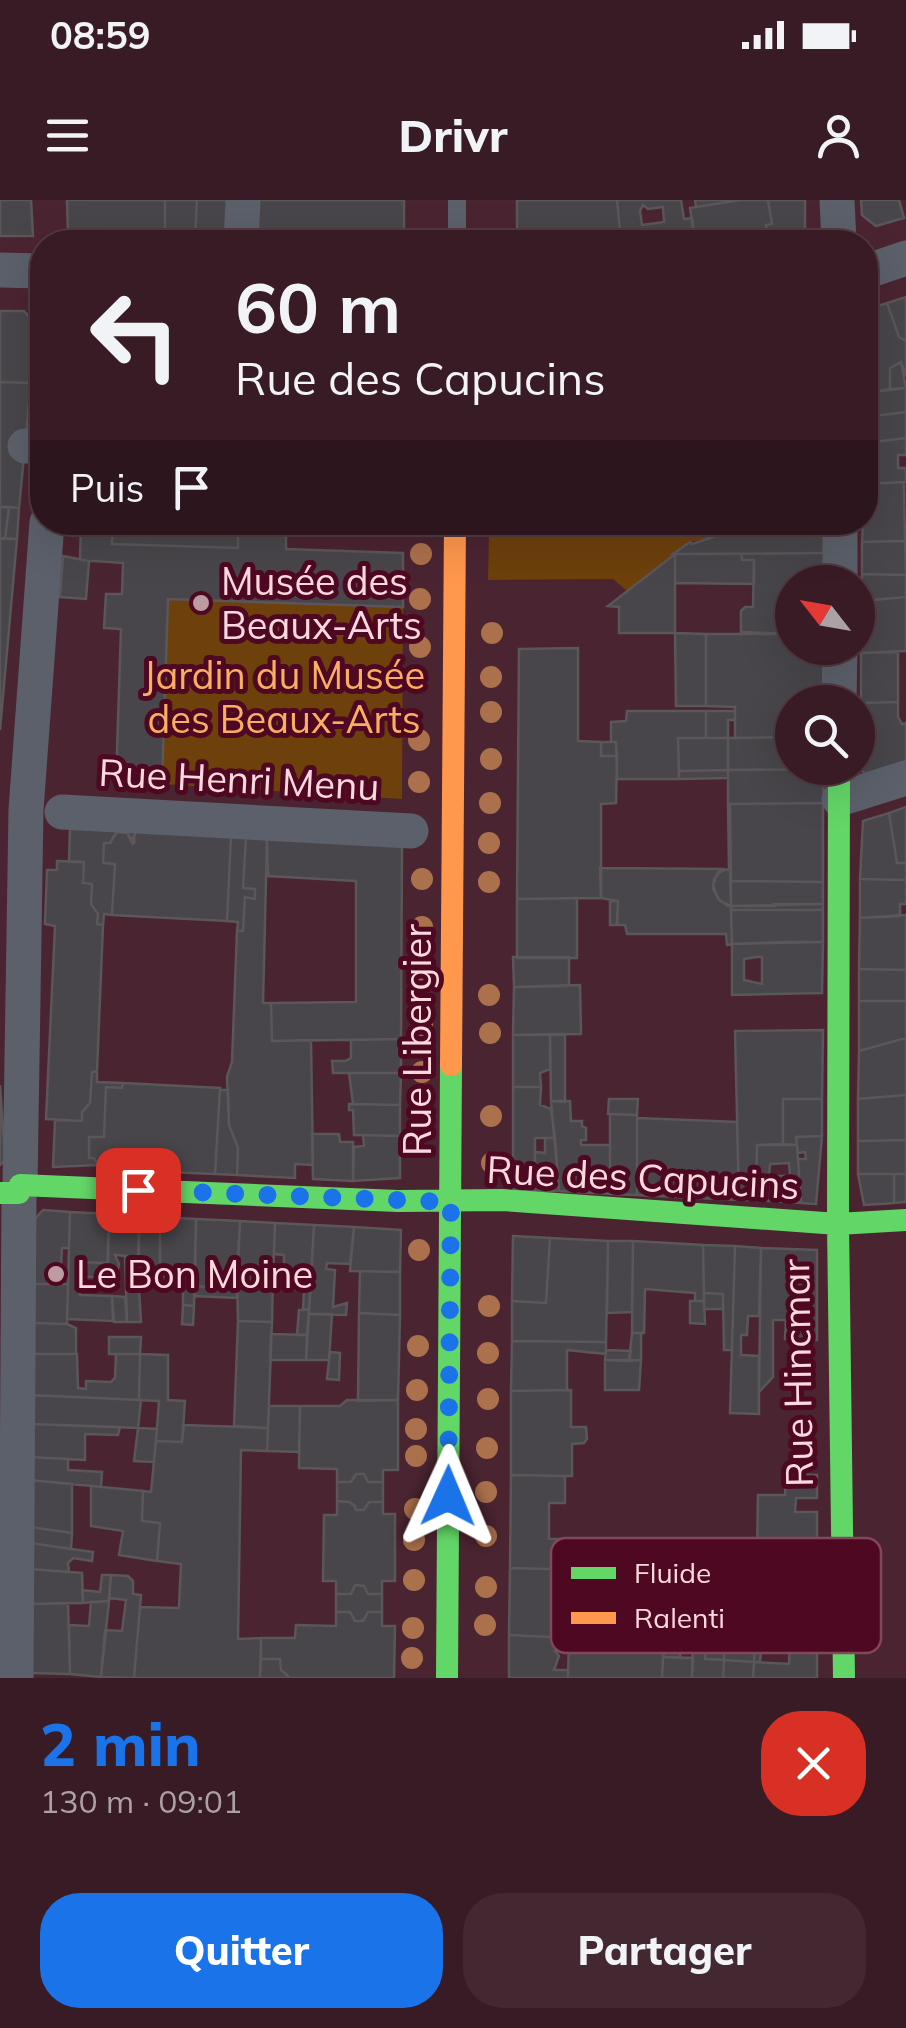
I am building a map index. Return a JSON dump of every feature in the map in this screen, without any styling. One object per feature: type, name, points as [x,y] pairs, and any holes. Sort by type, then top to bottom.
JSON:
[{"type":"street","points":[[837,200],[838,230]]},
{"type":"street","points":[[242,230],[243,202]]},
{"type":"street","points":[[878,268],[906,258]]},
{"type":"street","points":[[0,270],[30,271]]},
{"type":"street","points":[[16,1678],[9,1315],[26,810],[46,535]]},
{"type":"street","name":"Rue Libergier","points":[[447,1678],[455,535]]},
{"type":"street","points":[[840,535],[840,565]]},
{"type":"street","points":[[875,780],[906,778]]},
{"type":"street","name":"Rue Hincmar","points":[[839,785],[842,1538]]},
{"type":"street","name":"Rue Henri Menu","points":[[62,812],[410,832]]},
{"type":"street","name":"Rue des Capucins","points":[[13,1190],[257,1186],[451,1202],[502,1200],[838,1224],[906,1220]]},
{"type":"street","name":"Rue Hincmar","points":[[844,1653],[844,1678]]},
{"type":"lane","points":[[457,200],[457,230]]},
{"type":"green space","points":[[489,535],[723,535],[690,542],[627,591],[613,579],[488,580]]},
{"type":"green space","name":"Jardin du Musée des Beaux-Arts","points":[[168,599],[403,607],[402,799],[162,784]]},
{"type":"building","points":[[0,200],[31,200],[30,236],[0,236]]},
{"type":"building","points":[[67,200],[165,200],[165,230],[68,230]]},
{"type":"building","points":[[165,200],[197,200],[195,230],[165,230]]},
{"type":"building","points":[[197,200],[236,200],[235,230],[195,230]]},
{"type":"building","points":[[252,200],[404,200],[404,230],[255,230]]},
{"type":"building","points":[[517,200],[617,200],[620,230],[517,230]]},
{"type":"building","points":[[617,200],[681,200],[684,219],[692,218],[694,230],[620,230]],"holes":[[[643,205],[648,209],[663,207],[664,222],[642,225]]]},
{"type":"building","points":[[695,200],[740,200],[696,207]]},
{"type":"building","points":[[768,200],[772,224],[766,225],[767,230],[693,230],[690,208]]},
{"type":"building","points":[[768,200],[805,200],[805,230],[767,230],[766,225],[772,224]]},
{"type":"building","points":[[861,200],[899,200],[904,218],[876,226],[862,215]]},
{"type":"building","points":[[906,297],[906,341],[899,337],[887,303]]},
{"type":"building","points":[[887,303],[899,337],[906,341],[906,376],[901,362],[890,368],[890,389],[878,391],[878,306]]},
{"type":"building","points":[[0,311],[24,311],[30,318],[30,383],[0,382]]},
{"type":"building","points":[[901,362],[906,388],[890,389],[890,368]]},
{"type":"building","points":[[0,382],[30,383],[19,508],[0,507]]},
{"type":"building","points":[[906,388],[906,412],[878,415],[878,391]]},
{"type":"building","points":[[906,412],[906,438],[878,441],[878,415]]},
{"type":"building","points":[[906,438],[906,455],[898,455],[898,468],[906,468],[906,482],[878,483],[878,441]]},
{"type":"building","points":[[904,482],[905,541],[862,542],[862,535],[878,535],[878,483]]},
{"type":"building","points":[[0,507],[9,507],[5,539],[0,538]]},
{"type":"building","points":[[9,507],[19,508],[17,539],[5,539]]},
{"type":"building","points":[[81,535],[112,535],[112,544],[238,548],[238,535],[286,535],[286,549],[403,553],[403,607],[168,599],[162,784],[116,782],[121,629],[104,628],[106,594],[122,594],[123,563],[80,560]]},
{"type":"building","points":[[112,535],[238,535],[238,548],[112,544]]},
{"type":"building","points":[[719,535],[825,535],[825,553],[673,554]]},
{"type":"building","points":[[0,538],[17,539],[0,730]]},
{"type":"building","points":[[905,541],[906,575],[875,574],[875,565],[862,565],[862,542]]},
{"type":"building","points":[[825,553],[825,565],[775,565],[775,633],[741,632],[741,611],[753,607],[754,560],[742,560],[741,554]]},
{"type":"building","points":[[675,554],[675,633],[619,633],[619,607],[608,606]]},
{"type":"building","points":[[675,554],[741,554],[742,560],[754,560],[754,584],[675,583]]},
{"type":"building","points":[[63,556],[89,561],[86,599],[60,597]]},
{"type":"building","points":[[875,574],[906,575],[906,597],[875,600]]},
{"type":"building","points":[[906,597],[906,651],[875,652],[875,600]]},
{"type":"building","points":[[675,633],[706,634],[706,706],[676,706]]},
{"type":"building","points":[[706,634],[775,634],[775,665],[824,665],[824,685],[775,685],[775,737],[735,738],[735,707],[706,706]]},
{"type":"building","points":[[578,648],[578,741],[601,742],[601,756],[617,756],[616,803],[601,804],[601,898],[517,899],[519,649]]},
{"type":"building","points":[[898,652],[898,702],[875,703],[875,685],[861,685],[861,665],[875,665],[875,653]]},
{"type":"building","points":[[898,702],[898,717],[902,724],[906,723],[906,765],[875,777],[875,703]]},
{"type":"building","points":[[627,711],[706,711],[706,738],[678,738],[679,779],[617,779],[611,722],[626,721]]},
{"type":"building","points":[[706,711],[735,711],[735,720],[728,720],[728,738],[706,738]]},
{"type":"building","points":[[775,737],[775,770],[728,770],[728,738]]},
{"type":"building","points":[[678,738],[728,738],[728,770],[679,771]]},
{"type":"building","points":[[601,742],[616,742],[617,756],[601,756]]},
{"type":"building","points":[[728,770],[775,770],[775,785],[824,785],[823,803],[728,804]]},
{"type":"building","points":[[728,770],[728,778],[679,779],[679,771]]},
{"type":"building","points":[[823,803],[823,882],[731,881],[730,804]]},
{"type":"building","points":[[728,804],[731,906],[718,899],[713,885],[718,872],[729,869]]},
{"type":"building","points":[[906,807],[906,863],[897,863],[889,813]]},
{"type":"building","points":[[889,813],[897,863],[906,863],[906,880],[860,879],[863,821]]},
{"type":"building","points":[[70,827],[135,831],[134,842],[127,833],[117,832],[110,843],[104,843],[103,863],[115,864],[112,915],[104,914],[103,925],[97,924],[98,914],[91,904],[92,884],[83,883],[84,862],[69,862]]},
{"type":"building","points":[[121,831],[127,833],[132,843],[135,831],[231,836],[227,921],[112,915],[115,864],[103,863],[104,843],[110,843]]},
{"type":"building","points":[[231,836],[246,837],[243,888],[255,889],[255,899],[245,897],[243,931],[237,931],[238,922],[227,921]]},
{"type":"building","points":[[246,837],[267,838],[263,1003],[271,1003],[272,1041],[311,1040],[313,1165],[295,1164],[295,1178],[237,1175],[238,1148],[229,1125],[227,1077],[232,1062],[237,931],[243,931],[245,897],[255,899],[255,889],[243,888]]},
{"type":"building","points":[[267,838],[402,846],[401,1039],[272,1041],[271,1003],[356,1002],[356,881],[268,876]]},
{"type":"building","points":[[57,861],[84,862],[83,883],[92,884],[91,904],[98,914],[97,924],[103,925],[97,1071],[92,1072],[90,1103],[82,1112],[82,1121],[46,1119],[55,926],[45,924],[47,870],[57,870]]},
{"type":"building","points":[[600,868],[723,869],[714,879],[713,889],[720,901],[731,906],[732,944],[727,945],[726,934],[627,934],[625,925],[617,925],[618,901],[601,898]]},
{"type":"building","points":[[860,879],[906,880],[906,904],[900,904],[900,916],[860,918]]},
{"type":"building","points":[[731,881],[823,882],[823,904],[731,906]]},
{"type":"building","points":[[577,898],[577,958],[517,958],[517,899]]},
{"type":"building","points":[[610,901],[618,901],[617,925],[610,925]]},
{"type":"building","points":[[823,904],[823,910],[731,910],[731,906]]},
{"type":"building","points":[[731,910],[823,910],[823,942],[732,944]]},
{"type":"building","points":[[906,915],[906,970],[859,969],[860,918]]},
{"type":"building","points":[[823,942],[822,993],[732,995],[732,944]],"holes":[[[762,957],[762,984],[744,980],[744,959]]]},
{"type":"building","points":[[513,957],[569,957],[569,986],[514,987]]},
{"type":"building","points":[[859,969],[906,970],[906,1001],[859,1001]]},
{"type":"building","points":[[580,985],[581,1034],[513,1035],[514,987]]},
{"type":"building","points":[[859,1001],[906,1001],[906,1038],[859,1051]]},
{"type":"building","points":[[823,1030],[822,1099],[783,1099],[783,1144],[757,1145],[756,1200],[739,1200],[735,1031]]},
{"type":"building","points":[[550,1034],[550,1069],[540,1073],[541,1087],[513,1087],[513,1035]]},
{"type":"building","points":[[550,1034],[565,1034],[565,1102],[551,1101]]},
{"type":"building","points":[[906,1038],[906,1095],[858,1099],[859,1051]]},
{"type":"building","points":[[401,1039],[401,1073],[333,1073],[332,1061],[351,1058],[351,1040]]},
{"type":"building","points":[[97,1071],[97,1082],[123,1083],[122,1088],[106,1087],[104,1137],[89,1137],[89,1158],[94,1158],[98,1165],[53,1167],[55,1120],[82,1121],[82,1112],[90,1103],[92,1072]]},
{"type":"building","points":[[349,1073],[401,1073],[400,1105],[353,1104]]},
{"type":"building","points":[[123,1083],[220,1088],[215,1174],[119,1170],[119,1160],[117,1164],[98,1165],[94,1158],[89,1158],[89,1137],[104,1137],[106,1087],[122,1088]]},
{"type":"building","points":[[0,1085],[5,1160],[0,1165]]},
{"type":"building","points":[[513,1087],[541,1087],[540,1105],[551,1109],[555,1138],[535,1138],[535,1191],[513,1190]]},
{"type":"building","points":[[220,1090],[228,1090],[229,1125],[238,1148],[237,1175],[215,1174]]},
{"type":"building","points":[[906,1095],[906,1140],[858,1141],[858,1099]]},
{"type":"building","points":[[609,1099],[638,1099],[637,1115],[608,1114]]},
{"type":"building","points":[[783,1099],[822,1099],[822,1136],[796,1137],[797,1145],[783,1144]]},
{"type":"building","points":[[551,1101],[570,1101],[571,1121],[582,1121],[586,1128],[586,1140],[581,1140],[581,1145],[610,1145],[610,1194],[559,1191]]},
{"type":"building","points":[[349,1104],[400,1105],[400,1136],[354,1135]]},
{"type":"building","points":[[610,1114],[637,1115],[637,1195],[610,1194]]},
{"type":"building","points":[[637,1118],[737,1122],[739,1200],[637,1195]]},
{"type":"building","points":[[312,1134],[339,1134],[340,1142],[353,1142],[353,1181],[313,1179]]},
{"type":"building","points":[[363,1135],[400,1136],[400,1178],[353,1181],[354,1147],[364,1146]]},
{"type":"building","points":[[822,1136],[816,1204],[801,1203],[798,1159],[806,1159],[805,1152],[798,1153],[796,1137]]},
{"type":"building","points":[[545,1138],[555,1138],[559,1191],[535,1191],[535,1152],[545,1153]]},
{"type":"building","points":[[906,1140],[906,1174],[858,1174],[858,1141]]},
{"type":"building","points":[[757,1145],[797,1145],[801,1203],[756,1200]],"holes":[[[789,1163],[790,1176],[769,1176],[770,1164]]]},
{"type":"building","points":[[858,1174],[894,1174],[894,1203],[864,1205]]},
{"type":"building","points":[[894,1174],[906,1174],[906,1202],[894,1203]]},
{"type":"building","points":[[43,1210],[70,1212],[69,1248],[62,1248],[60,1284],[30,1284],[31,1223]]},
{"type":"building","points":[[70,1212],[109,1214],[108,1263],[81,1262],[80,1295],[112,1296],[113,1321],[67,1319]]},
{"type":"building","points":[[109,1214],[139,1216],[138,1257],[115,1255],[119,1264],[115,1281],[107,1281]]},
{"type":"building","points":[[139,1216],[160,1217],[160,1283],[139,1283]]},
{"type":"building","points":[[160,1217],[196,1219],[194,1306],[183,1305],[183,1277],[160,1276]]},
{"type":"building","points":[[196,1219],[240,1221],[237,1289],[195,1286]]},
{"type":"building","points":[[240,1221],[275,1223],[273,1276],[237,1274]]},
{"type":"building","points":[[275,1223],[314,1225],[309,1309],[303,1310],[304,1290],[284,1289],[284,1255],[274,1254]]},
{"type":"building","points":[[314,1225],[354,1227],[350,1264],[327,1263],[326,1269],[335,1270],[333,1307],[347,1303],[346,1315],[309,1314]]},
{"type":"building","points":[[354,1227],[401,1230],[400,1272],[350,1271]]},
{"type":"building","points":[[513,1236],[550,1238],[546,1303],[512,1301]]},
{"type":"building","points":[[550,1238],[608,1241],[606,1342],[512,1341],[512,1301],[546,1303]]},
{"type":"building","points":[[608,1241],[633,1241],[632,1312],[607,1313]]},
{"type":"building","points":[[633,1241],[703,1245],[704,1301],[695,1301],[695,1293],[645,1289],[644,1333],[632,1333]]},
{"type":"building","points":[[703,1245],[735,1246],[732,1350],[724,1350],[723,1294],[704,1293]]},
{"type":"building","points":[[735,1246],[761,1248],[759,1316],[748,1316],[747,1335],[741,1335],[741,1355],[759,1356],[759,1414],[730,1413]]},
{"type":"building","points":[[761,1248],[817,1250],[817,1340],[785,1339],[786,1320],[773,1320],[773,1377],[759,1392]]},
{"type":"building","points":[[125,1256],[137,1257],[141,1322],[127,1322]]},
{"type":"building","points":[[81,1262],[102,1263],[101,1277],[80,1277]]},
{"type":"building","points":[[360,1271],[400,1272],[400,1315],[359,1313]]},
{"type":"building","points":[[237,1274],[273,1276],[272,1322],[238,1321]]},
{"type":"building","points":[[30,1284],[68,1284],[67,1324],[30,1323]]},
{"type":"building","points":[[195,1286],[237,1289],[237,1298],[195,1296]]},
{"type":"building","points":[[704,1293],[723,1294],[723,1309],[704,1309]]},
{"type":"building","points":[[112,1296],[125,1297],[127,1322],[114,1322]]},
{"type":"building","points":[[690,1301],[704,1301],[705,1324],[690,1323]]},
{"type":"building","points":[[183,1305],[194,1306],[193,1325],[182,1324]]},
{"type":"building","points":[[309,1309],[307,1335],[297,1335],[299,1310]]},
{"type":"building","points":[[359,1313],[400,1315],[398,1400],[358,1401]]},
{"type":"building","points":[[309,1314],[332,1314],[329,1360],[306,1360]]},
{"type":"building","points":[[238,1321],[272,1322],[268,1428],[234,1426]]},
{"type":"building","points":[[30,1323],[67,1324],[76,1328],[76,1354],[30,1354]]},
{"type":"building","points":[[632,1333],[641,1333],[641,1360],[629,1361]]},
{"type":"building","points":[[271,1334],[307,1335],[306,1360],[270,1360]]},
{"type":"building","points":[[109,1337],[141,1337],[140,1354],[109,1354]]},
{"type":"building","points":[[512,1341],[606,1342],[606,1354],[567,1350],[567,1390],[511,1391]]},
{"type":"building","points":[[606,1350],[631,1351],[629,1361],[605,1360]]},
{"type":"building","points":[[330,1352],[340,1353],[339,1380],[327,1379]]},
{"type":"building","points":[[30,1354],[77,1354],[78,1388],[86,1389],[86,1381],[111,1382],[115,1378],[116,1354],[140,1354],[139,1400],[30,1395]]},
{"type":"building","points":[[140,1354],[168,1355],[168,1400],[185,1401],[182,1442],[156,1441],[159,1401],[139,1400]]},
{"type":"building","points":[[605,1360],[641,1360],[639,1390],[605,1390]]},
{"type":"building","points":[[571,1390],[571,1427],[586,1427],[587,1439],[572,1444],[572,1476],[511,1475],[511,1391]]},
{"type":"building","points":[[30,1395],[141,1400],[138,1428],[30,1424]]},
{"type":"building","points":[[347,1400],[398,1400],[398,1470],[383,1470],[383,1482],[368,1482],[364,1474],[356,1474],[351,1482],[337,1482],[337,1469],[299,1468],[300,1406],[340,1406]]},
{"type":"building","points":[[269,1406],[300,1406],[299,1452],[267,1451]]},
{"type":"building","points":[[30,1424],[120,1427],[118,1435],[85,1434],[85,1460],[30,1457]]},
{"type":"building","points":[[184,1425],[268,1428],[267,1451],[241,1450],[238,1639],[261,1638],[260,1678],[134,1678],[140,1607],[179,1608],[181,1564],[157,1561],[160,1523],[142,1521],[143,1491],[151,1492],[156,1441],[182,1442]]},
{"type":"building","points":[[138,1428],[157,1429],[154,1462],[134,1461]]},
{"type":"building","points":[[30,1457],[68,1459],[68,1470],[102,1472],[101,1487],[30,1480]]},
{"type":"building","points":[[356,1474],[364,1474],[368,1482],[383,1482],[383,1502],[369,1502],[364,1510],[356,1510],[349,1502],[337,1501],[337,1482],[351,1482]]},
{"type":"building","points":[[786,1474],[817,1475],[817,1498],[796,1498],[795,1512],[817,1512],[817,1538],[757,1538],[758,1495],[785,1495]]},
{"type":"building","points":[[511,1475],[565,1476],[565,1503],[549,1503],[551,1569],[510,1568]]},
{"type":"building","points":[[30,1480],[72,1484],[72,1533],[30,1527]]},
{"type":"building","points":[[91,1486],[143,1491],[142,1521],[160,1523],[157,1561],[119,1555],[123,1531],[91,1526]]},
{"type":"building","points":[[337,1501],[349,1502],[356,1510],[364,1510],[369,1502],[383,1502],[383,1514],[395,1514],[395,1581],[382,1581],[382,1594],[368,1594],[364,1586],[355,1585],[351,1594],[336,1594],[336,1581],[323,1581],[324,1515],[337,1515]]},
{"type":"building","points":[[30,1527],[72,1533],[71,1549],[30,1543]]},
{"type":"building","points":[[30,1543],[93,1552],[92,1561],[73,1558],[68,1563],[69,1572],[30,1569]]},
{"type":"building","points":[[510,1568],[551,1569],[551,1637],[509,1635]]},
{"type":"building","points":[[30,1569],[82,1573],[83,1603],[30,1604]]},
{"type":"building","points":[[102,1575],[111,1575],[109,1601],[83,1603],[82,1590],[100,1592]]},
{"type":"building","points":[[111,1575],[128,1576],[133,1581],[133,1594],[141,1595],[134,1678],[101,1677],[105,1630],[122,1631],[126,1600],[109,1598]]},
{"type":"building","points":[[355,1585],[364,1586],[368,1594],[382,1594],[382,1612],[368,1612],[363,1621],[355,1621],[350,1612],[336,1612],[336,1594],[351,1594]]},
{"type":"building","points":[[109,1601],[101,1677],[70,1674],[69,1625],[89,1626],[91,1602]]},
{"type":"building","points":[[68,1603],[70,1674],[30,1673],[30,1604]]},
{"type":"building","points":[[336,1612],[350,1612],[355,1621],[363,1621],[368,1612],[382,1612],[382,1626],[395,1626],[394,1678],[290,1678],[281,1670],[280,1659],[261,1659],[261,1638],[295,1638],[296,1625],[336,1626]]},
{"type":"building","points":[[509,1635],[551,1637],[551,1653],[559,1656],[554,1670],[568,1670],[568,1678],[509,1678]]},
{"type":"building","points":[[569,1653],[663,1653],[662,1678],[568,1678]]},
{"type":"building","points":[[663,1653],[680,1653],[680,1658],[663,1657]]},
{"type":"building","points":[[693,1653],[705,1653],[705,1659],[724,1660],[723,1678],[692,1678]]},
{"type":"building","points":[[705,1653],[724,1653],[724,1660],[705,1659]]},
{"type":"building","points":[[724,1653],[754,1653],[754,1662],[724,1660]]},
{"type":"building","points":[[790,1653],[817,1653],[817,1678],[753,1678],[754,1662],[789,1664]]},
{"type":"building","points":[[663,1657],[693,1658],[692,1678],[662,1678]]},
{"type":"building","points":[[261,1659],[280,1659],[281,1670],[290,1678],[260,1678]]},
{"type":"building","points":[[724,1660],[754,1662],[753,1678],[723,1678]]},
{"type":"traffic: fast","points":[[839,785],[842,1538]]},
{"type":"traffic: fast","points":[[447,1678],[451,1065]]},
{"type":"traffic: fast","points":[[0,1193],[19,1193],[20,1185],[398,1201],[502,1200],[838,1224],[906,1220]]},
{"type":"traffic: fast","points":[[844,1653],[844,1678]]},
{"type":"traffic: slow","points":[[451,1065],[455,535]]},
{"type":"place","name":"Musée des Beaux-Arts","points":[[201,603]]},
{"type":"place","name":"Le Bon Moine","points":[[56,1274]]},
{"type":"route","points":[[138,1190],[451,1202],[448,1496]]}]
